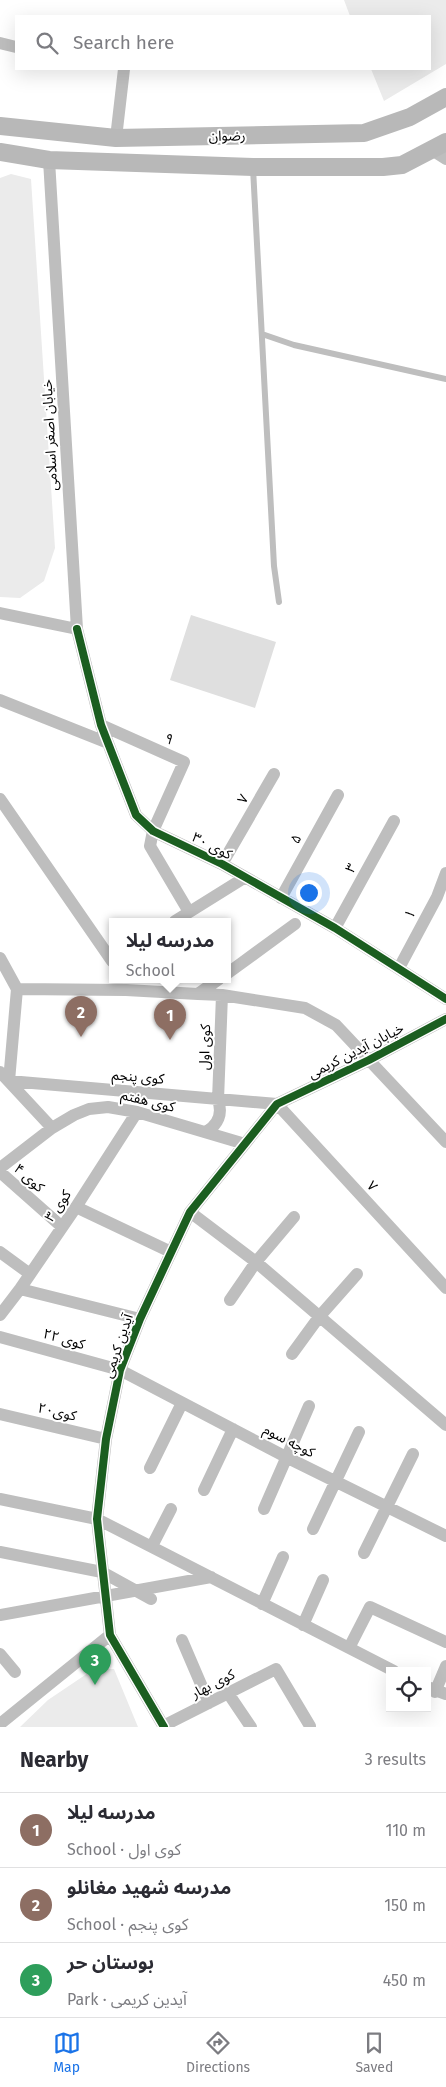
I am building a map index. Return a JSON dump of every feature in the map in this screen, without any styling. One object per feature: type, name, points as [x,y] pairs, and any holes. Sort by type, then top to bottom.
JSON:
[{"type":"main road","name":"رضوان","points":[[0,126],[116,138],[364,133],[404,119],[446,97]]},
{"type":"main road","points":[[0,152],[49,160],[253,167],[383,167],[402,165],[441,151]]},
{"type":"street","points":[[0,43],[15,47]]},
{"type":"street","points":[[116,138],[124,70]]},
{"type":"street","name":"خیابان اصغر اسلامی","points":[[49,160],[77,629]]},
{"type":"street","points":[[0,613],[77,629]]},
{"type":"street","name":"کوی ۳۰","points":[[77,629],[101,725],[136,815],[153,830],[222,864],[335,928],[446,999]]},
{"type":"street","points":[[0,700],[108,743]]},
{"type":"street","name":"۹","points":[[101,725],[184,762],[153,830]]},
{"type":"street","name":"۷","points":[[222,864],[274,774]]},
{"type":"street","name":"۵","points":[[281,898],[338,795]]},
{"type":"street","points":[[0,799],[109,957]]},
{"type":"street","name":"۳","points":[[335,928],[394,821]]},
{"type":"street","points":[[153,830],[150,846],[189,912]]},
{"type":"street","name":"۱","points":[[399,968],[441,898],[446,873]]},
{"type":"street","points":[[180,918],[244,878]]},
{"type":"street","points":[[231,971],[295,924]]},
{"type":"street","points":[[0,958],[17,988],[9,1082]]},
{"type":"street","points":[[198,994],[213,983]]},
{"type":"street","points":[[17,988],[124,984],[198,994],[222,995],[305,1008],[336,1025],[446,1142]]},
{"type":"street","name":"کوی اول","points":[[206,1132],[212,1129],[219,1118],[220,1112],[218,1100],[222,995]]},
{"type":"street","name":"خیابان آیدین کریمی","points":[[277,1104],[369,1060],[446,1019]]},
{"type":"street","points":[[0,1072],[52,1128]]},
{"type":"street","name":"کوی پنجم","points":[[9,1082],[277,1104]]},
{"type":"street","points":[[36,1111],[35,1094],[40,1087],[47,1085]]},
{"type":"street","name":"۷","points":[[277,1104],[446,1288]]},
{"type":"street","name":"آیدین کریمی","points":[[110,1635],[97,1519],[106,1439],[120,1370],[140,1319],[190,1212],[277,1104]]},
{"type":"street","name":"کوی هفتم","points":[[0,1168],[52,1128],[74,1115],[89,1109],[108,1107],[137,1112],[245,1144]]},
{"type":"street","name":"کوی ۳","points":[[0,1315],[76,1208],[137,1112]]},
{"type":"street","name":"کوی ۴","points":[[0,1172],[62,1226]]},
{"type":"street","points":[[76,1208],[171,1252]]},
{"type":"street","points":[[190,1212],[256,1262],[446,1425]]},
{"type":"street","points":[[230,1300],[256,1262],[294,1217]]},
{"type":"street","points":[[0,1252],[30,1274]]},
{"type":"street","points":[[292,1354],[319,1317],[358,1274]]},
{"type":"street","points":[[20,1289],[140,1319]]},
{"type":"street","name":"کوی ۲۲","points":[[0,1337],[120,1370]]},
{"type":"street","name":"کوچه سوم","points":[[120,1370],[286,1457],[446,1536]]},
{"type":"street","points":[[150,1468],[182,1403]]},
{"type":"street","points":[[264,1509],[309,1406]]},
{"type":"street","name":"کوی۲۰","points":[[0,1414],[106,1439]]},
{"type":"street","points":[[204,1490],[233,1429]]},
{"type":"street","points":[[313,1529],[359,1432]]},
{"type":"street","points":[[364,1553],[413,1454]]},
{"type":"street","points":[[0,1499],[97,1519],[386,1667]]},
{"type":"street","points":[[152,1546],[171,1509]]},
{"type":"street","points":[[0,1552],[102,1572],[151,1599]]},
{"type":"street","points":[[262,1604],[283,1557]]},
{"type":"street","points":[[0,1615],[211,1577]]},
{"type":"street","points":[[303,1626],[323,1580]]},
{"type":"street","points":[[349,1648],[370,1607],[446,1642]]},
{"type":"street","points":[[0,1724],[110,1635],[164,1726]]},
{"type":"street","points":[[182,1640],[209,1703]]},
{"type":"street","points":[[0,1654],[15,1672]]},
{"type":"street","points":[[436,1691],[446,1666]]},
{"type":"street","name":"کوی بهار","points":[[164,1726],[276,1669],[310,1726]]},
{"type":"street","points":[[228,1693],[251,1727]]},
{"type":"lane","points":[[253,167],[274,566],[278,602]]},
{"type":"lane","points":[[262,334],[294,344],[446,379]]},
{"type":"shaded area","points":[[344,0],[446,0],[446,64],[384,101],[371,70],[431,70],[431,15],[350,15]]},
{"type":"shaded area","points":[[11,174],[31,179],[55,548],[44,581],[20,598],[0,597],[0,178]]},
{"type":"shaded area","points":[[94,1669],[114,1669],[138,1727],[20,1727],[48,1700]]},
{"type":"building","points":[[191,615],[276,642],[255,708],[170,680]]},
{"type":"cycle path","points":[[77,629],[101,725],[136,815],[153,831],[222,864],[335,928],[446,999]]},
{"type":"cycle path","points":[[164,1727],[110,1635],[97,1519],[106,1439],[120,1370],[140,1319],[190,1212],[277,1104],[369,1060],[446,1019]]},
{"type":"place","name":"مدرسه شهید مغانلو","points":[[81,1037]]},
{"type":"place","name":"مدرسه لیلا","points":[[170,1040]]},
{"type":"place","name":"بوستان حر","points":[[95,1685]]}]
